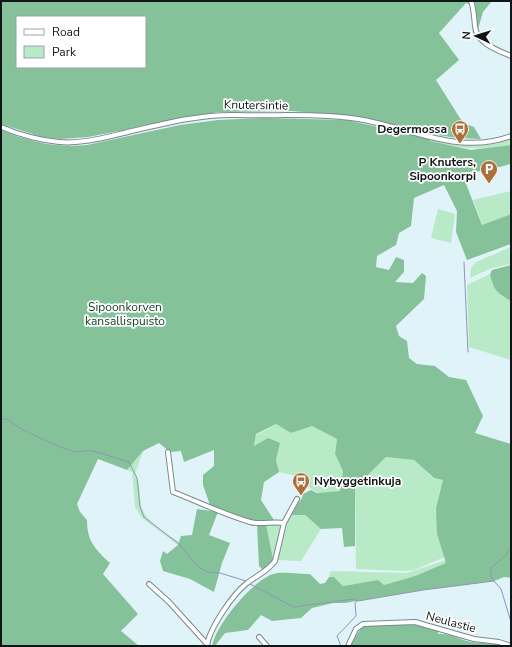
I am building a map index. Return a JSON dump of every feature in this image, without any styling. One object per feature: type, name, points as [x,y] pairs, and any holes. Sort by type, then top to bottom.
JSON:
[{"type":"street","points":[[471,1],[475,28],[480,38],[511,56]]},
{"type":"street","name":"Knutersintie","points":[[1,127],[25,136],[60,142],[88,140],[180,120],[224,114],[359,119],[438,139],[465,143],[490,142],[511,136]]},
{"type":"street","points":[[168,452],[173,492],[200,502],[208,508],[252,522],[284,523]]},
{"type":"street","points":[[149,584],[169,602],[207,645],[215,626],[239,591],[249,581],[272,566],[275,561],[284,523],[298,499]]},
{"type":"street","name":"Neulastie","points":[[348,646],[356,629],[363,624],[415,622],[474,639],[499,642],[511,646]]},
{"type":"street","points":[[259,637],[267,646]]},
{"type":"green space","points":[[1,1],[492,1],[483,12],[478,29],[473,23],[471,5],[466,3],[439,33],[459,60],[436,80],[463,123],[474,127],[481,139],[457,138],[432,134],[360,117],[292,111],[218,112],[88,137],[60,139],[42,137],[1,124]]},
{"type":"green space","name":"Sipoonkorven kansallispuisto","points":[[263,118],[347,120],[431,139],[430,141],[471,150],[511,145],[511,164],[484,171],[469,172],[463,176],[482,225],[511,214],[511,244],[467,260],[456,232],[457,211],[444,185],[414,198],[411,226],[399,233],[396,245],[377,256],[376,267],[389,270],[396,257],[404,260],[404,272],[395,282],[413,283],[422,273],[426,276],[424,299],[396,326],[399,336],[407,341],[409,358],[417,364],[435,366],[449,377],[466,380],[483,416],[475,433],[511,444],[511,578],[504,577],[494,581],[423,590],[345,603],[333,603],[312,608],[301,618],[272,621],[261,615],[248,630],[225,633],[215,646],[212,646],[220,627],[236,605],[255,585],[273,574],[310,574],[320,584],[325,583],[329,577],[334,577],[343,586],[378,580],[384,585],[415,576],[446,563],[437,534],[436,508],[443,480],[434,478],[414,460],[386,457],[355,488],[355,546],[344,547],[342,528],[321,529],[305,515],[290,515],[302,498],[303,494],[311,490],[317,493],[340,491],[343,471],[335,454],[337,439],[312,426],[291,433],[276,424],[256,434],[254,446],[268,438],[280,443],[276,460],[279,472],[264,482],[261,500],[274,520],[251,520],[210,505],[203,485],[203,475],[214,466],[214,450],[184,462],[181,451],[170,452],[159,443],[143,451],[127,470],[98,459],[77,504],[80,512],[87,520],[90,539],[96,549],[110,563],[103,574],[138,614],[121,631],[139,646],[1,646],[1,130],[33,141],[54,145],[76,146],[180,125],[218,120]]},
{"type":"green space","points":[[511,138],[511,145],[489,148],[451,146],[430,141],[431,139],[471,146],[501,142]]},
{"type":"green space","points":[[511,191],[511,214],[483,226],[473,200]]},
{"type":"green space","points":[[438,209],[455,214],[451,243],[431,238]]},
{"type":"green space","points":[[511,247],[511,264],[492,268],[470,278],[471,268],[476,262]]},
{"type":"green space","points":[[511,265],[511,301],[494,288],[490,274],[492,270]]},
{"type":"green space","points":[[490,274],[494,288],[511,301],[511,360],[469,347],[467,285]]},
{"type":"green space","points":[[277,424],[291,433],[312,426],[337,439],[335,454],[343,471],[340,491],[322,493],[314,491],[301,477],[279,472],[276,460],[280,443],[254,446],[256,435]]},
{"type":"green space","points":[[143,451],[135,474],[139,485],[143,510],[146,516],[156,526],[179,542],[178,545],[142,518],[135,507],[132,472],[127,470]]},
{"type":"green space","points":[[386,457],[414,460],[433,478],[443,480],[436,508],[445,557],[414,570],[356,569],[355,488]]},
{"type":"green space","points":[[197,509],[218,512],[209,535],[230,543],[222,563],[214,592],[190,579],[163,571],[160,561],[163,551],[167,554],[178,545],[181,536],[192,535]]},
{"type":"green space","points":[[290,515],[305,515],[321,529],[301,561],[278,560],[285,525]]},
{"type":"green space","points":[[266,524],[281,524],[282,526],[273,559]]},
{"type":"green space","points":[[266,524],[273,559],[270,565],[263,570],[259,566],[257,525]]},
{"type":"green space","points":[[446,560],[446,563],[415,576],[384,585],[378,580],[343,586],[334,577],[329,577],[331,571],[407,573]]},
{"type":"green space","points":[[370,625],[419,625],[438,631],[438,634],[451,635],[471,642],[505,646],[349,646],[362,627]]},
{"type":"waterway","points":[[464,262],[468,352]]},
{"type":"waterway","points":[[1,419],[7,419],[30,433],[63,448],[78,452],[93,451],[129,462],[137,478],[140,507],[144,517],[179,544],[196,565],[207,572],[220,573],[246,581]]},
{"type":"waterway","points":[[494,581],[491,576],[491,568],[504,557],[511,548]]},
{"type":"waterway","points":[[250,584],[294,607],[354,599],[358,601],[423,590],[494,581],[501,589],[511,622]]},
{"type":"waterway","points":[[341,646],[337,636],[356,616],[355,603],[357,601]]},
{"type":"place","name":"Degermossa","points":[[460,144]]},
{"type":"place","name":"P Knuters, Sipoonkorpi","points":[[489,184]]},
{"type":"place","name":"Nybyggetinkuja","points":[[301,496]]}]
